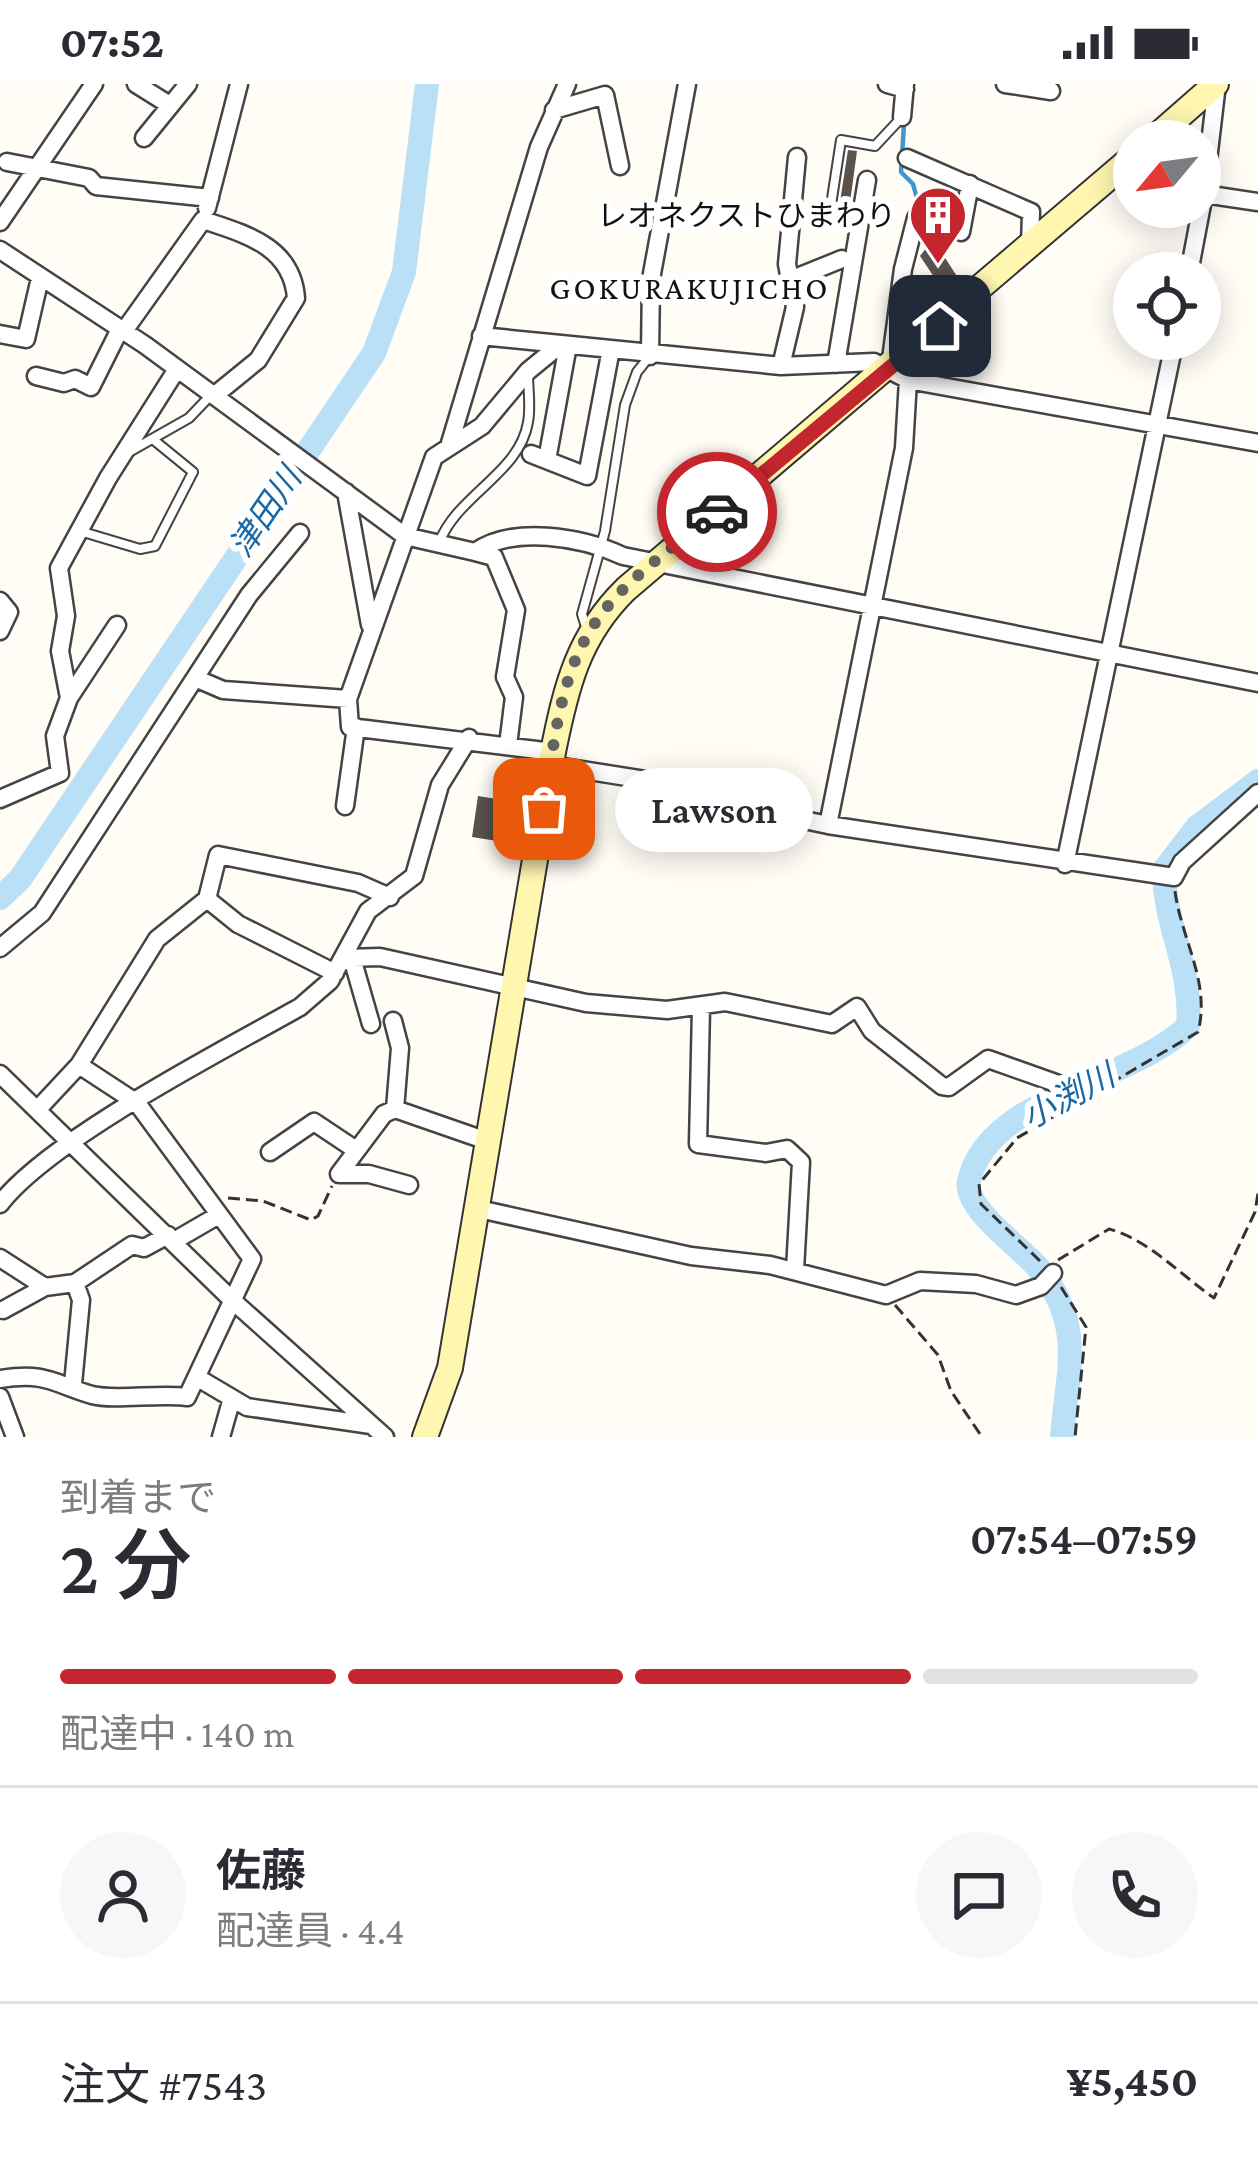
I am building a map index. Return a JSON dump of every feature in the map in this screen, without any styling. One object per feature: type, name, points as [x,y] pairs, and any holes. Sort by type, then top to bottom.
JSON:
[{"type":"street","points":[[0,222],[94,84]]},
{"type":"street","points":[[136,84],[168,104]]},
{"type":"street","points":[[144,138],[188,84]]},
{"type":"street","points":[[36,376],[64,383],[76,379],[91,387],[122,330],[203,220],[239,84]]},
{"type":"street","points":[[450,443],[554,110],[567,84]]},
{"type":"street","points":[[650,356],[651,279],[687,84]]},
{"type":"street","points":[[1005,84],[1052,91]]},
{"type":"street","points":[[1175,120],[1216,84]]},
{"type":"street","points":[[1212,120],[1216,84]]},
{"type":"street","points":[[899,86],[902,117]]},
{"type":"street","points":[[554,110],[605,95],[620,166]]},
{"type":"street","points":[[781,366],[795,307],[790,280],[797,157]]},
{"type":"street","points":[[907,158],[1031,212],[1030,248]]},
{"type":"street","points":[[7,162],[89,178],[96,186],[210,198]]},
{"type":"street","points":[[425,1437],[450,1368],[568,678],[589,634],[601,614],[659,560],[899,374],[1113,175]]},
{"type":"street","points":[[836,364],[866,231],[867,180]]},
{"type":"street","points":[[961,232],[970,184]]},
{"type":"street","points":[[1221,197],[1258,202]]},
{"type":"street","points":[[828,824],[904,448],[895,290],[916,218]]},
{"type":"street","points":[[203,220],[259,238],[282,260],[296,298],[258,360],[214,394]]},
{"type":"street","points":[[0,250],[214,394],[405,536],[494,557],[517,610],[505,677],[514,698],[508,745]]},
{"type":"street","points":[[790,280],[842,259]]},
{"type":"street","points":[[0,334],[26,339],[40,278]]},
{"type":"street","points":[[481,336],[781,366],[874,362],[899,374],[1258,443]]},
{"type":"street","points":[[564,345],[539,457],[587,476],[611,349]]},
{"type":"street","points":[[564,345],[528,371],[482,426],[450,443],[434,458],[370,626],[348,699],[350,727],[508,745],[696,788],[771,813],[1022,852],[1065,864],[1174,877],[1182,862],[1258,794]]},
{"type":"street","points":[[1065,864],[1171,360]]},
{"type":"street","points":[[69,698],[60,650],[66,616],[59,568],[177,369]]},
{"type":"street","points":[[346,492],[370,626]]},
{"type":"street","points":[[0,948],[41,913],[249,595],[300,532]]},
{"type":"street","points":[[475,552],[501,538],[600,545],[623,556],[1258,683]]},
{"type":"street","points":[[0,601],[9,612],[0,631]]},
{"type":"street","points":[[0,799],[60,772],[55,736],[69,698],[117,625]]},
{"type":"street","points":[[195,678],[223,690],[348,699]]},
{"type":"street","points":[[345,806],[356,727]]},
{"type":"street","points":[[0,1204],[12,1188],[74,1143],[300,1007],[340,966],[368,910],[414,876],[440,785],[469,738]]},
{"type":"street","points":[[38,1109],[80,1065],[157,939],[207,898],[218,855],[358,883],[390,897]]},
{"type":"street","points":[[207,898],[238,924],[340,966],[353,965],[371,1024]]},
{"type":"street","points":[[340,966],[380,957],[586,1003],[667,1010],[725,1002],[832,1024],[857,1006],[872,1031],[942,1086],[949,1087],[988,1059],[1064,1085]]},
{"type":"street","points":[[701,1007],[698,1144],[766,1153],[787,1149],[801,1162],[795,1270]]},
{"type":"street","points":[[393,1021],[404,1048],[395,1109],[353,1148],[339,1174],[369,1174],[409,1185]]},
{"type":"street","points":[[0,1379],[46,1377],[89,1394],[187,1397],[251,1250],[213,1210],[136,1103],[80,1065]]},
{"type":"street","points":[[0,1074],[232,1300],[378,1431]]},
{"type":"street","points":[[395,1109],[490,1142]]},
{"type":"street","points":[[270,1152],[289,1133],[314,1122],[353,1148]]},
{"type":"street","points":[[479,1209],[691,1256],[795,1270],[886,1295],[909,1281],[950,1281],[1016,1295],[1041,1286],[1053,1273]]},
{"type":"street","points":[[3,1310],[45,1288],[75,1282],[132,1245],[144,1248],[171,1238],[213,1210]]},
{"type":"street","points":[[0,1258],[45,1288]]},
{"type":"street","points":[[73,1384],[81,1300],[75,1282]]},
{"type":"street","points":[[198,1378],[247,1407],[378,1431]]},
{"type":"street","points":[[0,1397],[14,1437]]},
{"type":"street","points":[[221,1437],[232,1398]]},
{"type":"lane","points":[[829,218],[841,140],[875,146],[902,117]]},
{"type":"lane","points":[[589,634],[582,614],[600,545],[625,406],[637,372],[650,356]]},
{"type":"lane","points":[[438,544],[455,512],[503,467],[520,442],[528,423],[528,371]]},
{"type":"lane","points":[[123,454],[155,441],[214,394]]},
{"type":"lane","points":[[81,532],[140,549],[155,546],[193,472],[155,441]]},
{"type":"path","points":[[1075,1437],[1086,1328],[1053,1273],[981,1204],[979,1184],[1017,1138],[1198,1033],[1203,1014],[1195,955],[1178,911],[1174,877]]},
{"type":"path","points":[[213,1210],[228,1198],[263,1201],[311,1220],[339,1174]]},
{"type":"path","points":[[1053,1273],[1058,1259],[1108,1229],[1142,1238],[1157,1258],[1214,1298],[1255,1212],[1258,1193]]},
{"type":"path","points":[[886,1295],[938,1355],[951,1391],[982,1437]]},
{"type":"building","points":[[848,150],[857,151],[848,217],[838,215]]},
{"type":"building","name":"レオネクストひまわり","points":[[933,239],[960,281],[944,292],[920,256]]},
{"type":"building","points":[[478,796],[503,800],[497,841],[472,837]]},
{"type":"waterway","name":"津田川","points":[[0,898],[20,879],[374,353],[404,272],[427,84]]},
{"type":"waterway","points":[[904,124],[901,172],[913,184],[921,213]]},
{"type":"waterway","name":"小渕川","points":[[1062,1437],[1070,1351],[1064,1312],[1041,1271],[975,1204],[969,1181],[982,1152],[1003,1129],[1032,1109],[1133,1062],[1188,1026],[1186,985],[1164,870],[1197,827],[1258,781]]},
{"type":"way so far","points":[[544,809],[568,678],[589,634],[626,589],[717,512]]},
{"type":"place","name":"レオネクストひまわり","points":[[938,266]]},
{"type":"place","name":"Lawson","points":[[544,809]]},
{"type":"district","name":"GOKURAKUJICHO","points":[[690,287]]},
{"type":"route","points":[[717,512],[940,326]]}]
